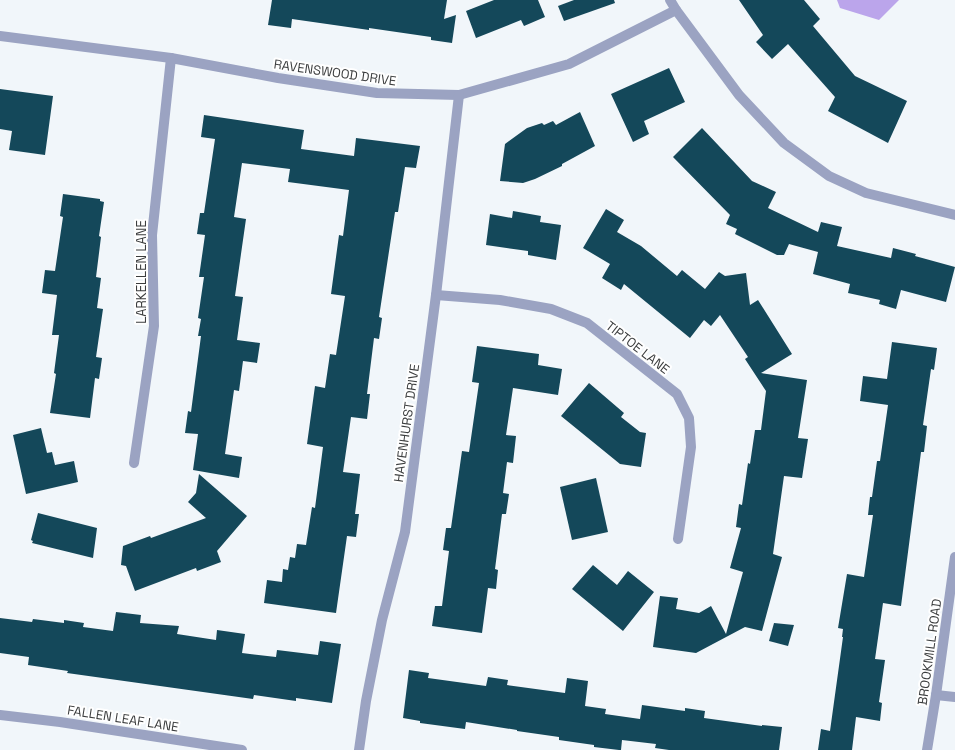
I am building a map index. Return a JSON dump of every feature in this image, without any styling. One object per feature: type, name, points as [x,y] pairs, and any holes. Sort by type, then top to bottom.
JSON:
[{"type":"street","points":[[670,0],[738,95],[784,143],[828,176],[866,194],[955,215]]},
{"type":"street","name":"RAVENSWOOD DRIVE","points":[[0,36],[171,58],[278,78],[377,93],[459,95],[569,64],[676,10]]},
{"type":"street","name":"LARKELLEN LANE","points":[[134,463],[154,326],[152,235],[171,58]]},
{"type":"street","name":"HAVENHURST DRIVE","points":[[359,750],[366,701],[382,620],[405,532],[436,295],[459,95]]},
{"type":"street","name":"TIPTOE LANE","points":[[436,295],[500,300],[551,308],[587,323],[677,394],[689,418],[691,447],[678,539]]},
{"type":"street","name":"BROOKMILL ROAD","points":[[927,750],[955,558]]},
{"type":"street","points":[[936,695],[955,697]]},
{"type":"street","name":"FALLEN LEAF LANE","points":[[0,715],[60,722],[242,750]]},
{"type":"shaded area","points":[[837,0],[899,0],[879,20],[840,8]]},
{"type":"building","points":[[272,0],[447,0],[444,19],[456,15],[452,43],[431,40],[431,37],[292,19],[291,28],[268,25]]},
{"type":"building","points":[[494,0],[538,0],[545,17],[524,26],[521,20],[476,38],[466,11]]},
{"type":"building","points":[[574,0],[614,0],[615,3],[564,21],[558,6]]},
{"type":"building","points":[[739,0],[804,0],[820,19],[813,26],[855,76],[907,101],[888,143],[828,111],[835,97],[788,44],[772,59],[756,42],[763,35]]},
{"type":"building","points":[[669,68],[685,102],[644,121],[649,134],[633,142],[611,94]]},
{"type":"building","points":[[0,89],[53,96],[45,155],[9,150],[12,131],[0,129]]},
{"type":"building","points":[[580,112],[595,146],[562,164],[562,166],[535,179],[523,183],[500,181],[505,144],[527,128],[542,123],[544,125],[553,121],[556,125]]},
{"type":"building","points":[[204,115],[304,130],[301,149],[354,156],[356,138],[420,146],[416,168],[405,167],[398,212],[395,212],[379,317],[382,318],[379,339],[374,338],[367,394],[370,394],[367,419],[351,417],[343,472],[360,474],[355,514],[359,514],[356,537],[347,536],[336,613],[264,603],[267,580],[282,582],[283,569],[288,570],[290,557],[295,558],[297,544],[306,545],[312,507],[315,508],[323,447],[307,444],[315,386],[325,388],[330,354],[336,355],[345,296],[331,294],[339,235],[343,236],[349,190],[288,182],[290,169],[242,163],[234,217],[246,219],[235,296],[243,297],[237,340],[260,343],[257,363],[243,361],[239,391],[234,390],[225,454],[242,457],[239,478],[193,470],[198,434],[185,433],[188,411],[191,412],[201,336],[198,336],[201,319],[198,318],[204,277],[199,277],[205,235],[197,234],[200,213],[204,213],[215,139],[201,137]]},
{"type":"building","points":[[702,128],[752,181],[776,192],[768,208],[818,232],[821,222],[842,227],[837,246],[891,258],[893,248],[916,254],[915,256],[955,267],[946,302],[901,290],[896,309],[879,304],[880,300],[848,293],[850,284],[813,274],[818,252],[789,244],[784,255],[777,255],[735,234],[737,229],[726,224],[730,215],[673,157]]},
{"type":"building","points":[[63,194],[100,199],[100,201],[104,202],[99,236],[101,237],[96,277],[101,278],[97,308],[103,309],[96,357],[102,358],[99,379],[95,378],[90,418],[50,413],[56,374],[54,373],[59,335],[52,335],[57,295],[42,293],[45,270],[55,271],[63,217],[60,216]]},
{"type":"building","points":[[606,209],[624,220],[617,232],[641,246],[677,276],[682,270],[705,289],[719,272],[725,276],[746,273],[750,305],[758,300],[792,354],[761,373],[807,380],[798,438],[808,439],[802,478],[784,476],[773,554],[782,557],[762,631],[745,627],[696,653],[653,647],[660,596],[678,598],[676,609],[699,613],[711,606],[726,634],[743,572],[730,568],[741,528],[736,527],[739,504],[742,505],[748,463],[750,464],[755,430],[761,430],[766,391],[745,359],[748,357],[720,315],[711,326],[704,320],[690,338],[624,284],[621,290],[602,278],[610,264],[583,248]]},
{"type":"building","points":[[513,211],[541,216],[540,222],[561,225],[556,260],[528,255],[528,251],[486,245],[490,214],[512,218]]},
{"type":"building","points":[[892,342],[937,348],[934,370],[931,369],[923,425],[927,426],[924,452],[921,452],[901,606],[883,603],[875,659],[885,660],[879,702],[882,703],[880,721],[856,717],[852,750],[818,750],[821,729],[830,731],[843,637],[843,629],[838,628],[847,574],[864,577],[873,515],[868,515],[870,497],[872,497],[877,461],[880,461],[888,405],[860,401],[863,376],[887,379]]},
{"type":"building","points":[[477,346],[539,354],[538,365],[562,369],[558,395],[513,388],[506,435],[516,436],[513,463],[507,462],[503,493],[509,494],[506,514],[502,514],[495,569],[498,570],[496,589],[488,588],[482,633],[432,626],[435,606],[442,606],[449,551],[443,550],[446,528],[451,528],[462,451],[469,452],[479,383],[472,382]]},
{"type":"building","points":[[589,383],[624,413],[621,417],[640,432],[646,433],[641,467],[620,464],[561,416]]},
{"type":"building","points":[[41,428],[47,453],[52,452],[55,465],[74,461],[78,482],[26,494],[13,435]]},
{"type":"building","points":[[199,474],[247,516],[217,551],[221,562],[197,571],[196,568],[135,591],[126,566],[121,565],[123,546],[150,536],[151,538],[206,518],[188,502],[196,493]]},
{"type":"building","points":[[596,478],[608,532],[572,540],[560,487]]},
{"type":"building","points":[[38,513],[97,528],[93,558],[32,543],[33,541],[31,540]]},
{"type":"building","points":[[593,565],[617,585],[628,571],[654,592],[623,631],[572,589]]},
{"type":"building","points":[[116,612],[141,615],[140,623],[179,626],[177,634],[216,640],[217,630],[245,634],[242,653],[276,657],[277,650],[318,655],[320,641],[341,644],[332,703],[296,698],[296,701],[254,695],[253,699],[67,673],[68,671],[28,665],[29,657],[0,653],[0,618],[32,622],[33,619],[64,623],[64,620],[84,623],[83,627],[113,631]]},
{"type":"building","points":[[774,623],[794,625],[788,646],[769,641]]},
{"type":"building","points":[[409,670],[429,673],[428,678],[486,686],[488,677],[508,680],[507,685],[565,693],[567,678],[588,681],[585,706],[606,709],[605,714],[640,719],[642,705],[685,711],[685,708],[705,711],[704,718],[762,726],[782,727],[779,750],[669,750],[655,748],[656,744],[622,740],[621,750],[619,750],[559,740],[559,737],[466,722],[465,729],[420,723],[420,721],[403,718]]}]
